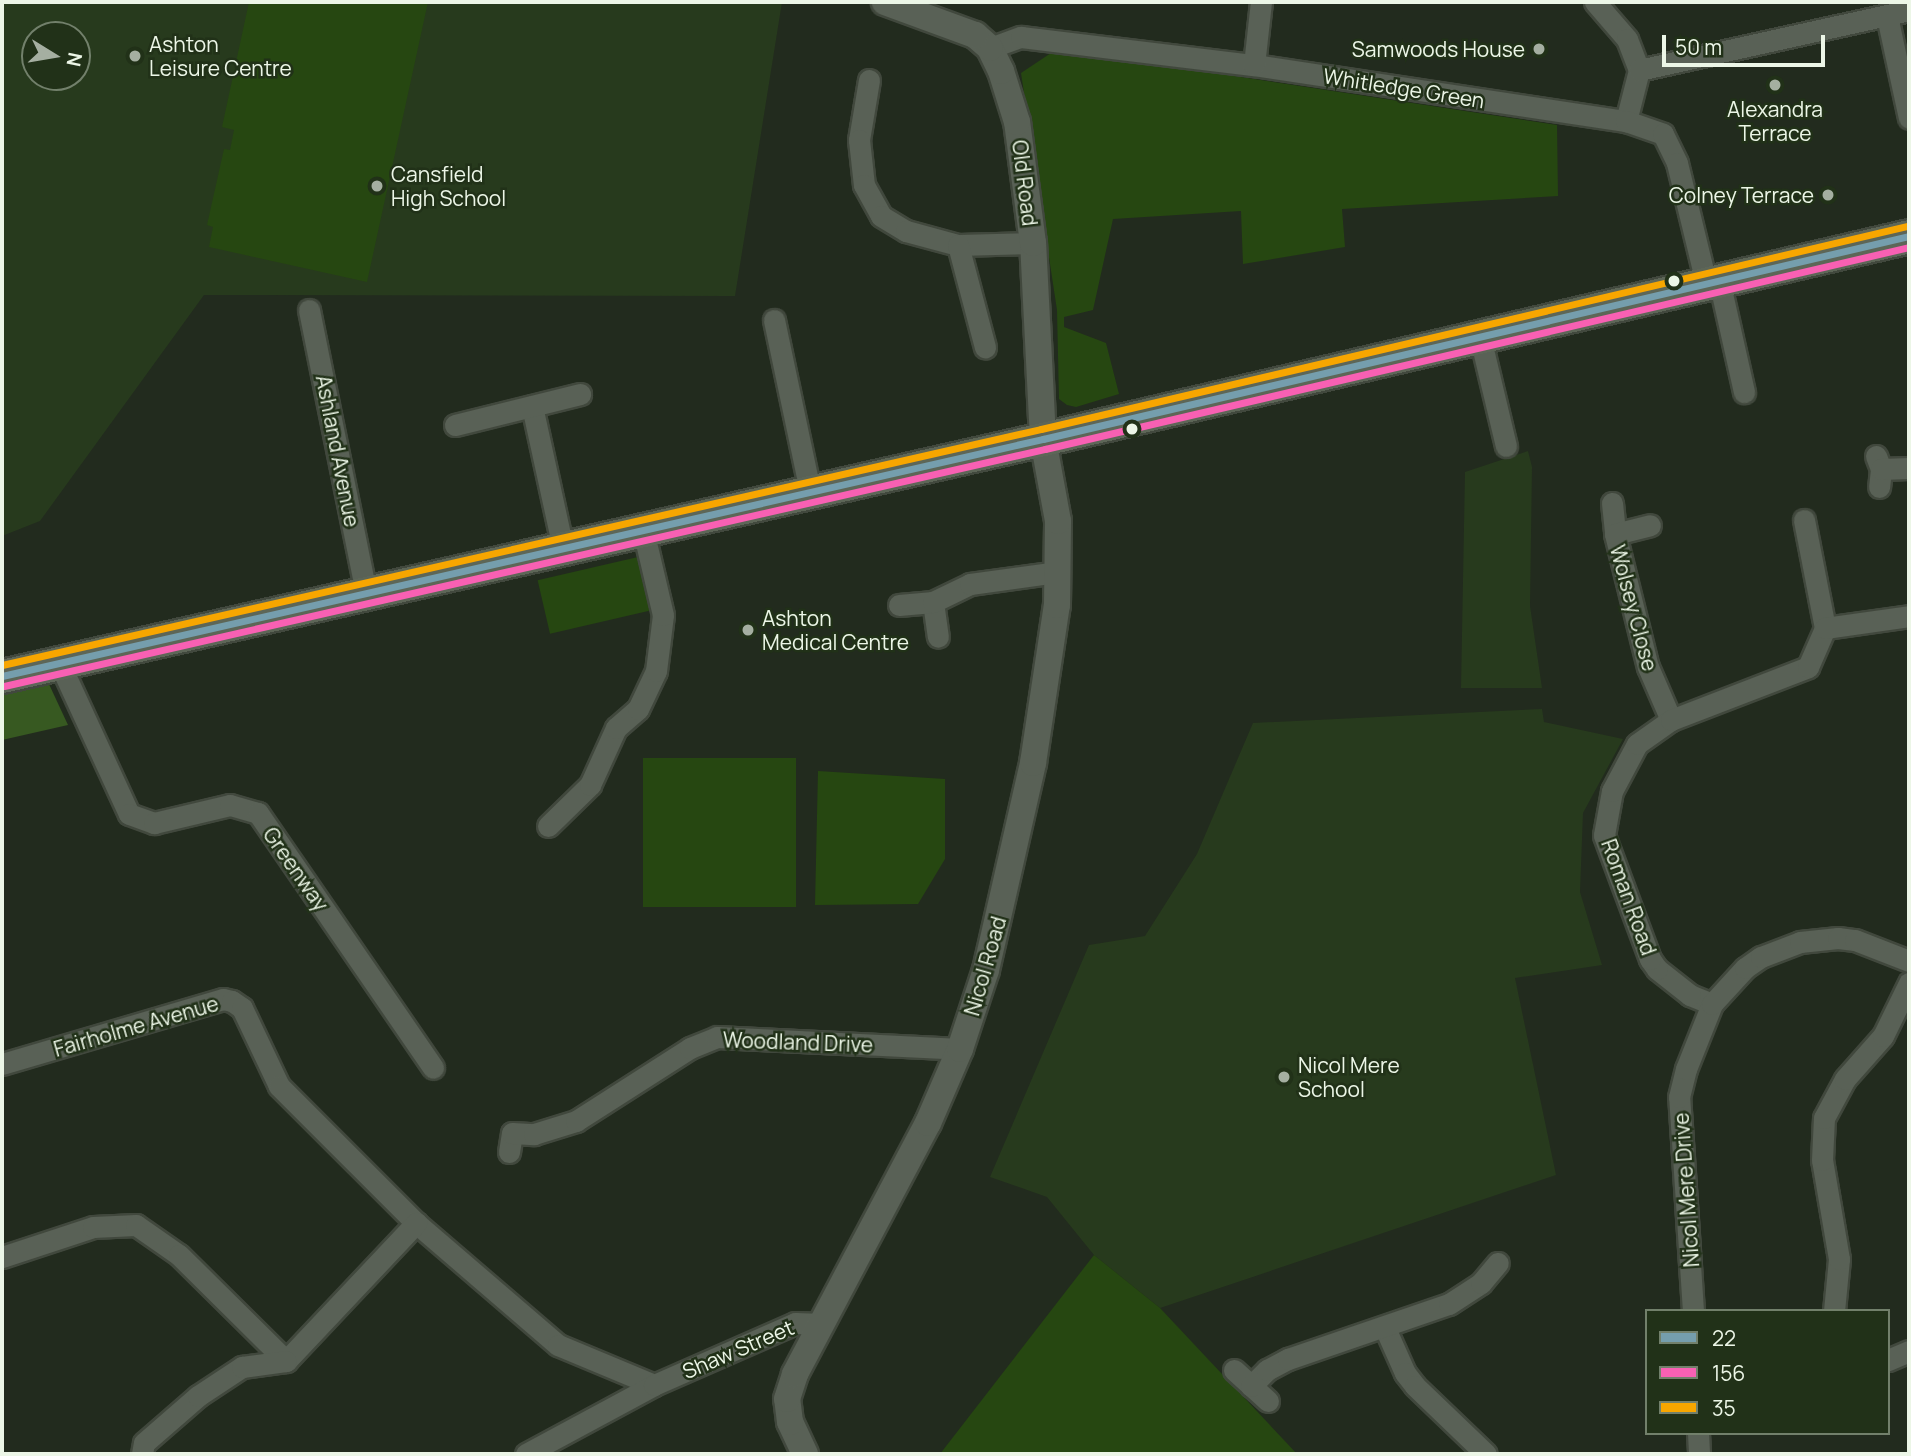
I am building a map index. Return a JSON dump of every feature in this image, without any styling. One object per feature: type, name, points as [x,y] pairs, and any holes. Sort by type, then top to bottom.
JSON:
[{"type":"main road","points":[[2,676],[1043,439],[1909,236]]},
{"type":"street","points":[[885,2],[922,8],[975,35],[990,48]]},
{"type":"street","points":[[1254,65],[1261,2]]},
{"type":"street","points":[[1595,2],[1628,39],[1639,70],[1626,121]]},
{"type":"street","points":[[1639,70],[1909,10]]},
{"type":"street","points":[[1887,16],[1909,118]]},
{"type":"street","name":"Whitledge Green","points":[[990,48],[1021,37],[1254,65],[1626,121],[1663,134],[1677,163],[1744,392]]},
{"type":"street","name":"Old Road","points":[[990,48],[1001,71],[1017,122],[1033,243],[1043,439]]},
{"type":"street","points":[[869,80],[859,140],[864,185],[881,216],[906,231],[958,245],[1007,241],[1033,243]]},
{"type":"street","points":[[958,245],[985,347]]},
{"type":"street","name":"Ashland Avenue","points":[[309,310],[366,592]]},
{"type":"street","points":[[774,320],[810,491]]},
{"type":"street","points":[[1480,337],[1506,446]]},
{"type":"street","points":[[455,425],[580,394]]},
{"type":"street","points":[[532,406],[563,548]]},
{"type":"street","name":"Nicol Road","points":[[805,1454],[790,1422],[787,1399],[795,1374],[928,1123],[960,1049],[999,920],[1033,763],[1057,605],[1058,521],[1043,439]]},
{"type":"street","points":[[1879,471],[1909,468]]},
{"type":"street","name":"Wolsey Close","points":[[1612,503],[1615,534],[1647,667],[1671,720]]},
{"type":"street","points":[[1804,520],[1825,628],[1909,616]]},
{"type":"street","name":"Wolsey Close","points":[[1615,534],[1650,525]]},
{"type":"street","points":[[548,826],[590,785],[616,728],[638,709],[656,671],[663,615],[643,530]]},
{"type":"street","points":[[899,605],[933,602],[970,584],[1058,572]]},
{"type":"street","points":[[933,602],[938,637]]},
{"type":"street","name":"Roman Road","points":[[1712,1004],[1690,995],[1657,969],[1604,835],[1612,791],[1637,744],[1671,720],[1808,667],[1825,628]]},
{"type":"street","name":"Greenway","points":[[58,662],[129,814],[154,822],[230,805],[258,813],[433,1068]]},
{"type":"street","name":"Nicol Mere Drive","points":[[1693,1309],[1679,1097],[1686,1069],[1712,1004],[1745,968],[1761,957],[1800,942],[1838,938],[1854,940],[1909,961]]},
{"type":"street","points":[[1834,1309],[1839,1259],[1822,1160],[1824,1118],[1845,1079],[1883,1036],[1909,983]]},
{"type":"street","name":"Fairholme Avenue","points":[[2,1064],[223,999],[232,1001],[242,1008],[279,1086],[416,1223],[558,1345],[654,1385]]},
{"type":"street","name":"Woodland Drive","points":[[509,1152],[512,1133],[534,1134],[576,1121],[690,1048],[717,1037],[960,1049]]},
{"type":"street","points":[[142,1454],[144,1443],[198,1396],[220,1381],[242,1367],[286,1360],[416,1223]]},
{"type":"street","points":[[2,1257],[93,1227],[136,1225],[179,1255],[286,1360]]},
{"type":"street","points":[[1251,1386],[1277,1364],[1449,1304],[1467,1294],[1498,1263]]},
{"type":"street","name":"Shaw Street","points":[[526,1454],[654,1385],[795,1323],[823,1324]]},
{"type":"street","points":[[1385,1328],[1405,1373],[1415,1386],[1482,1453]]},
{"type":"street","points":[[1890,1359],[1909,1351]]},
{"type":"street","points":[[1234,1370],[1268,1401]]},
{"type":"street","points":[[1698,1435],[1699,1454]]},
{"type":"shaded area","name":"Cansfield High School","points":[[2,2],[782,2],[735,296],[204,295],[40,521],[2,536]]},
{"type":"shaded area","points":[[1528,451],[1532,467],[1530,606],[1542,688],[1461,688],[1465,472]]},
{"type":"shaded area","name":"Nicol Mere School","points":[[1542,709],[1544,722],[1623,739],[1583,813],[1580,892],[1602,965],[1515,978],[1556,1175],[1160,1308],[1094,1255],[1047,1197],[990,1177],[1089,945],[1145,936],[1197,854],[1253,723]]},
{"type":"green space","points":[[249,2],[428,2],[367,282],[209,247],[213,227],[207,225],[224,149],[230,150],[234,130],[222,127]]},
{"type":"green space","points":[[1057,49],[1557,125],[1558,196],[1342,209],[1345,247],[1243,264],[1241,211],[1113,219],[1093,310],[1064,317],[1064,327],[1106,343],[1119,394],[1076,407],[1067,405],[1059,399],[1057,310],[1021,73]]},
{"type":"green space","points":[[638,557],[650,611],[550,634],[538,580]]},
{"type":"green space","points":[[48,682],[68,725],[2,740],[2,693]]},
{"type":"green space","points":[[643,758],[796,758],[796,907],[643,907]]},
{"type":"green space","points":[[818,771],[945,779],[945,859],[918,904],[815,905]]},
{"type":"green space","points":[[1094,1255],[1160,1308],[1297,1454],[940,1454]]},
{"type":"transit line","name":"35","points":[[2,665],[1041,429],[1907,226]]},
{"type":"transit line","name":"22","points":[[2,676],[1043,439],[1909,236]]},
{"type":"transit line","name":"156","points":[[4,686],[1045,449],[1909,247]]},
{"type":"place","name":"Samwoods House","points":[[1539,49]]},
{"type":"place","name":"Ashton Leisure Centre","points":[[135,56]]},
{"type":"place","name":"Alexandra Terrace","points":[[1775,85]]},
{"type":"place","name":"Cansfield High School","points":[[377,186]]},
{"type":"place","name":"Colney Terrace","points":[[1828,195]]},
{"type":"place","name":"Ashton Medical Centre","points":[[748,630]]},
{"type":"place","name":"Nicol Mere School","points":[[1284,1077]]}]
